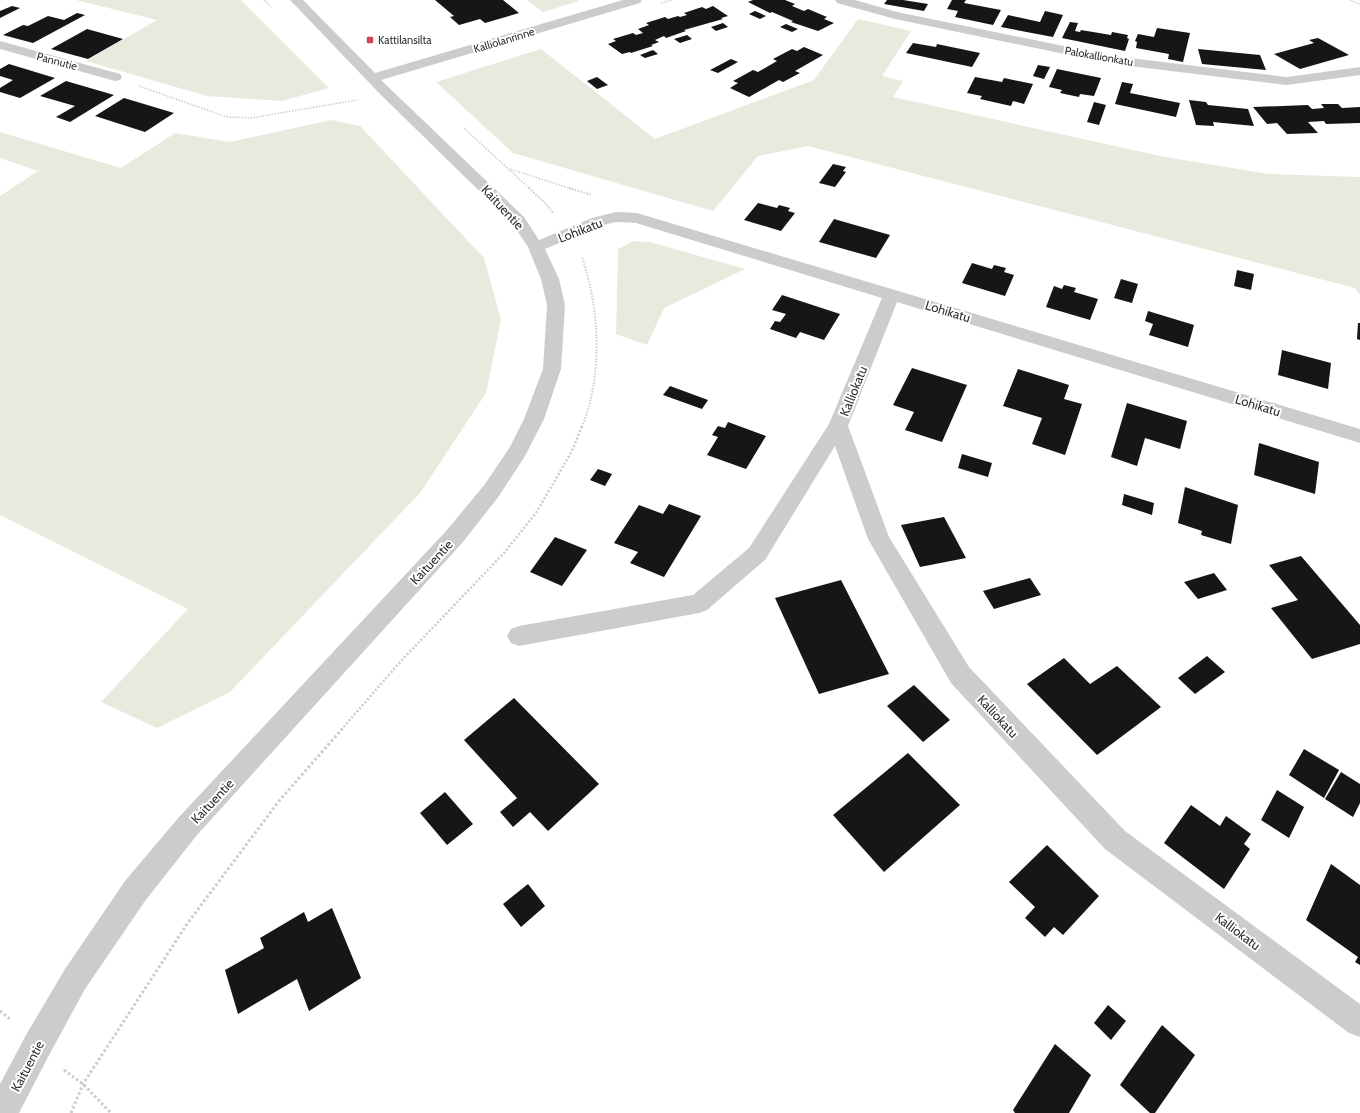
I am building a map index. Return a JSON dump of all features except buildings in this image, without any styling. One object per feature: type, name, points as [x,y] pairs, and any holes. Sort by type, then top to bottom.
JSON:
[{"type":"street","name":"Kaituentie","points":[[2,1113],[37,1046],[75,979],[135,891],[194,820],[455,536],[492,490],[518,451],[534,419],[552,369],[556,305],[550,279],[536,247],[518,220],[372,78],[296,0]]},
{"type":"street","name":"Kalliolanrinne","points":[[372,78],[636,0]]},
{"type":"street","name":"Palokallionkatu","points":[[841,0],[895,14],[1113,60],[1288,81],[1360,71]]},
{"type":"street","name":"Pannutie","points":[[0,45],[115,77]]},
{"type":"street","name":"Lohikatu","points":[[536,247],[598,221],[616,217],[637,218],[1360,436]]},
{"type":"street","name":"Kalliokatu","points":[[892,294],[838,426],[879,539],[960,675],[1115,840],[1360,1022]]},
{"type":"street","points":[[519,636],[699,603],[757,554],[838,426]]},
{"type":"path","points":[[1350,0],[1360,4]]},
{"type":"path","points":[[115,77],[227,117],[251,118],[358,100]]},
{"type":"path","points":[[507,168],[625,206],[637,218]]},
{"type":"shaded area","points":[[76,0],[241,0],[329,88],[282,101],[207,96],[86,61],[157,20]]},
{"type":"shaded area","points":[[527,0],[578,0],[579,1],[543,12]]},
{"type":"shaded area","points":[[858,19],[911,31],[882,76],[903,81],[893,97],[1165,157],[1269,174],[1360,177],[1360,295],[1355,288],[808,146],[758,156],[713,211],[513,153],[436,82],[541,49],[655,139],[814,80]]},
{"type":"shaded area","points":[[331,120],[360,126],[484,258],[501,320],[486,393],[420,493],[230,692],[157,728],[101,702],[188,609],[0,515],[0,196],[38,171],[0,158],[0,132],[121,168],[175,133],[230,142]]},
{"type":"shaded area","points":[[633,241],[650,242],[745,269],[664,308],[647,345],[616,334],[618,249]]},
{"type":"place","name":"Kattilansilta","points":[[370,40]]}]
